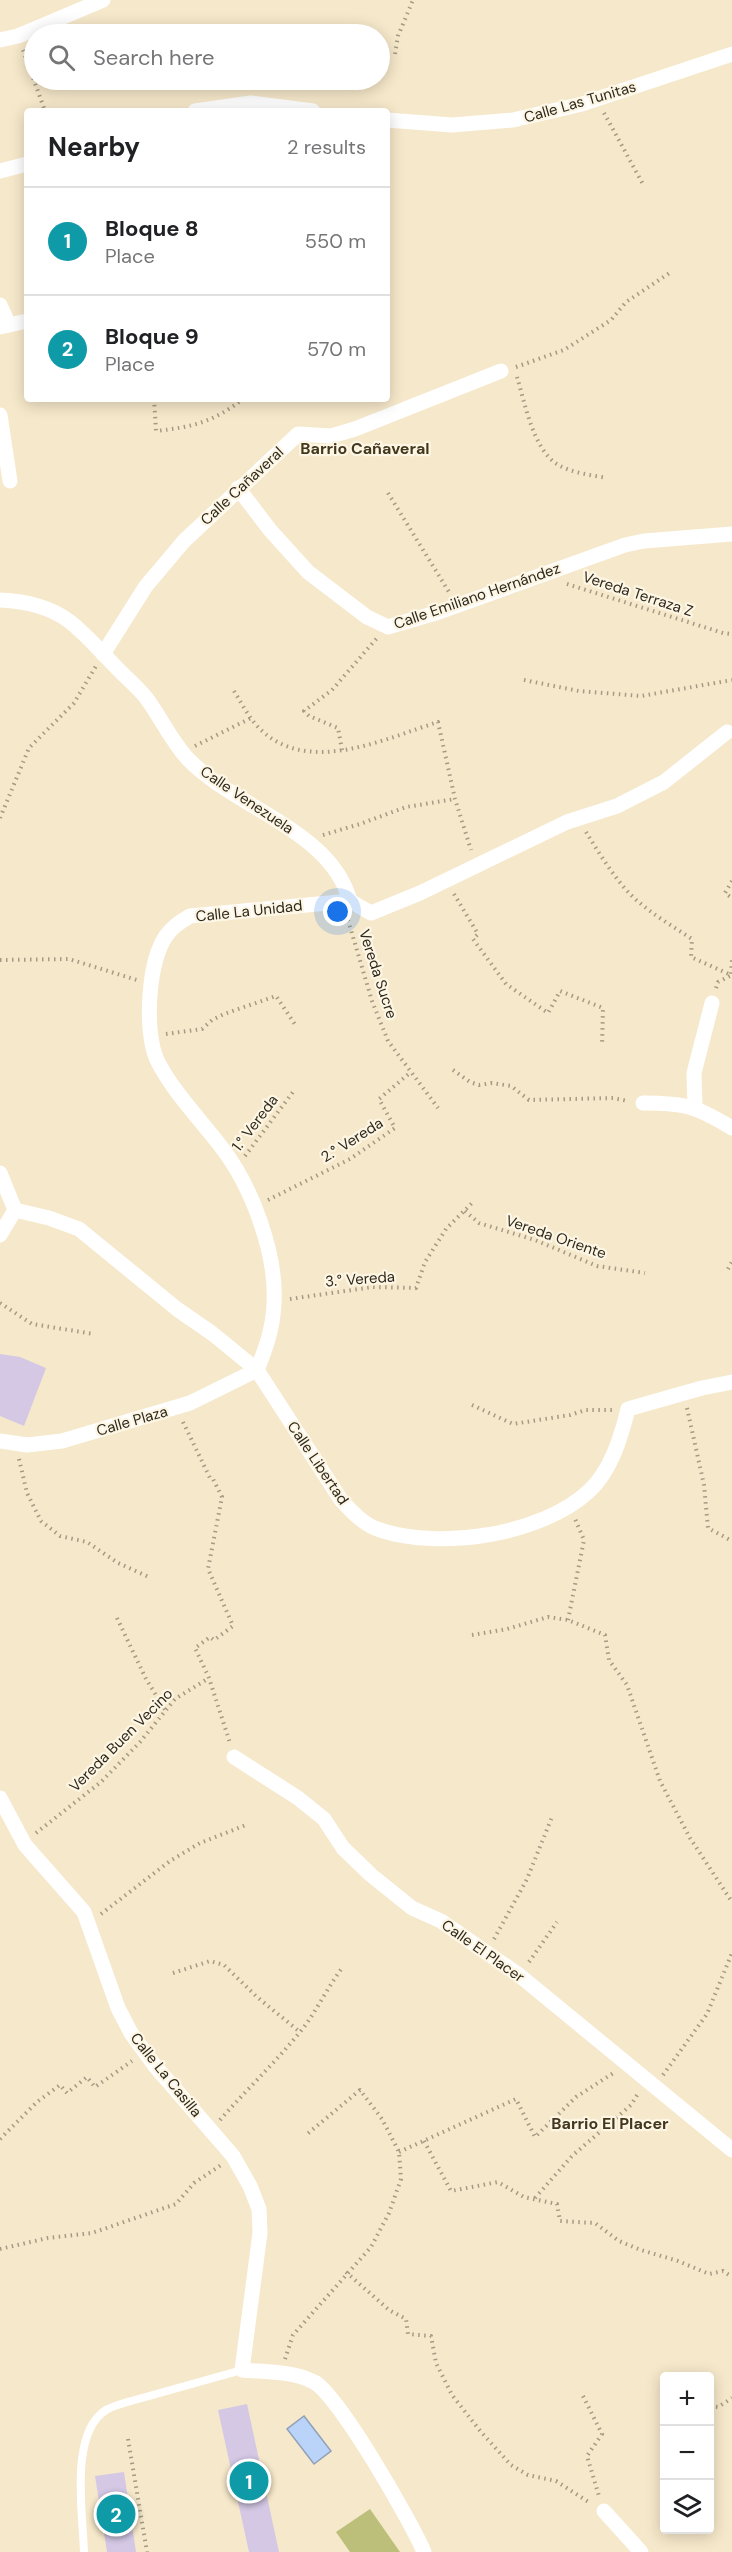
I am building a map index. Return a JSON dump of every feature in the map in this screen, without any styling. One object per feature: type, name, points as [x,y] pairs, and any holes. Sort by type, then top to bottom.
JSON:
[{"type":"street","points":[[46,24],[103,0]]},
{"type":"street","points":[[0,40],[24,33]]},
{"type":"street","name":"Calle Las Tunitas","points":[[390,120],[453,125],[513,120],[597,99],[732,54]]},
{"type":"street","points":[[216,108],[251,103],[290,108]]},
{"type":"street","points":[[0,171],[24,165]]},
{"type":"street","points":[[0,305],[4,326],[24,322]]},
{"type":"street","name":"Calle Cañaveral","points":[[103,654],[146,586],[184,541],[298,434],[331,436],[355,429],[508,369]]},
{"type":"street","points":[[0,415],[10,481]]},
{"type":"street","name":"Calle Emiliano Hernández","points":[[238,488],[270,530],[308,572],[367,617],[388,627],[458,605],[625,545],[644,541],[732,534]]},
{"type":"street","name":"Calle Venezuela","points":[[0,600],[16,600],[46,609],[69,621],[146,697],[183,752],[210,778],[305,840],[340,873],[347,901]]},
{"type":"street","name":"Calle La Unidad","points":[[257,1370],[268,1345],[274,1303],[273,1276],[254,1207],[236,1168],[170,1081],[157,1059],[150,1035],[153,984],[156,957],[165,937],[177,923],[190,916],[347,901],[371,913],[578,818],[617,806],[664,782],[727,732]]},
{"type":"street","points":[[695,1107],[694,1072],[712,1003]]},
{"type":"street","points":[[643,1103],[674,1103],[695,1107],[732,1128]]},
{"type":"street","points":[[0,1173],[15,1210],[0,1235]]},
{"type":"street","name":"Calle Libertad","points":[[15,1210],[50,1218],[79,1229],[177,1310],[213,1334],[257,1370],[341,1500],[358,1518],[379,1530],[405,1536],[451,1538],[481,1536],[510,1531],[556,1514],[591,1489],[608,1466],[628,1409]]},
{"type":"street","name":"Calle Plaza","points":[[0,1441],[42,1445],[62,1441],[177,1408],[257,1370]]},
{"type":"street","points":[[628,1409],[684,1393],[732,1383]]},
{"type":"street","name":"Calle El Placer","points":[[234,1756],[298,1798],[324,1819],[343,1848],[371,1875],[412,1908],[441,1921],[519,1975],[732,2150]]},
{"type":"street","name":"Calle La Casilla","points":[[0,1798],[23,1842],[78,1904],[88,1923],[117,2008],[130,2033],[212,2130],[233,2157],[250,2186],[256,2201],[260,2233],[242,2370]]},
{"type":"street","points":[[242,2370],[301,2376],[317,2383],[331,2398],[396,2497],[424,2552]]},
{"type":"street","points":[[604,2511],[641,2552]]},
{"type":"lane","points":[[84,2552],[82,2460],[92,2425],[105,2411],[124,2403],[242,2370]]},
{"type":"path","points":[[395,54],[398,36],[413,0]]},
{"type":"path","points":[[18,36],[24,53]]},
{"type":"path","points":[[37,90],[44,108]]},
{"type":"path","points":[[597,99],[644,186]]},
{"type":"path","points":[[607,478],[574,471],[557,464],[545,453],[538,443],[508,369],[564,350],[611,320],[626,302],[671,272]]},
{"type":"path","points":[[154,402],[156,431],[190,428],[214,418],[238,402]]},
{"type":"path","points":[[388,493],[458,605]]},
{"type":"path","name":"Vereda Terraza Z","points":[[537,576],[732,634]]},
{"type":"path","points":[[342,750],[338,728],[309,716],[304,711],[332,690],[357,659],[388,627]]},
{"type":"path","points":[[0,818],[29,748],[74,703],[103,654]]},
{"type":"path","points":[[524,680],[579,691],[641,696],[732,680]]},
{"type":"path","points":[[234,691],[251,718],[273,740],[285,746],[329,754],[438,722],[455,799],[476,865]]},
{"type":"path","points":[[183,752],[251,718]]},
{"type":"path","points":[[305,840],[360,824],[406,807],[455,799]]},
{"type":"path","points":[[578,818],[603,860],[630,893],[663,920],[692,939],[691,957],[731,975],[732,959]]},
{"type":"path","points":[[445,880],[478,934],[473,939],[506,984],[548,1013],[560,991],[603,1008],[602,1046]]},
{"type":"path","points":[[732,881],[725,893],[732,898]]},
{"type":"path","name":"Vereda Sucre","points":[[347,901],[372,1001],[388,1041],[438,1108]]},
{"type":"path","points":[[0,960],[69,959],[153,984]]},
{"type":"path","points":[[150,1035],[202,1029],[212,1020],[224,1014],[276,996],[296,1026]]},
{"type":"path","points":[[453,1070],[480,1085],[492,1083],[511,1086],[529,1101],[613,1098],[643,1103]]},
{"type":"path","name":"2.° Vereda","points":[[254,1207],[350,1159],[395,1128],[379,1099],[411,1072]]},
{"type":"path","name":"1.° Vereda","points":[[236,1168],[293,1092]]},
{"type":"path","name":"3.° Vereda","points":[[274,1303],[304,1295],[373,1287],[416,1287],[425,1262],[446,1229],[472,1203]]},
{"type":"path","name":"Vereda Oriente","points":[[465,1210],[479,1223],[535,1240],[597,1266],[645,1274]]},
{"type":"path","points":[[728,1269],[732,1262]]},
{"type":"path","points":[[0,1304],[32,1324],[94,1334]]},
{"type":"path","points":[[684,1393],[704,1485],[708,1528],[732,1541]]},
{"type":"path","points":[[472,1405],[513,1424],[570,1415],[586,1410],[628,1409]]},
{"type":"path","points":[[177,1408],[210,1478],[213,1479],[222,1497],[208,1569],[233,1626],[214,1640],[210,1637],[195,1648],[209,1678],[234,1756]]},
{"type":"path","points":[[16,1443],[27,1493],[41,1521],[60,1536],[87,1542],[118,1563],[151,1578]]},
{"type":"path","points":[[568,1620],[584,1539],[570,1506]]},
{"type":"path","points":[[472,1635],[507,1629],[548,1617],[568,1620],[605,1635],[609,1660],[627,1685],[660,1782],[690,1838],[732,1902]]},
{"type":"path","points":[[117,1618],[146,1679],[166,1710]]},
{"type":"path","name":"Vereda Buen Vecino","points":[[23,1842],[101,1782],[140,1742],[175,1700],[209,1678]]},
{"type":"path","points":[[486,1953],[527,1879],[552,1817]]},
{"type":"path","points":[[88,1923],[170,1861],[200,1843],[246,1825]]},
{"type":"path","points":[[519,1975],[557,1922]]},
{"type":"path","points":[[535,2198],[572,2156],[631,2105],[707,2014],[732,1953]]},
{"type":"path","points":[[173,1973],[210,1961],[224,1965],[257,1997],[300,2032]]},
{"type":"path","points":[[212,2130],[243,2094],[274,2065],[300,2032],[326,1988],[342,1968]]},
{"type":"path","points":[[0,2139],[37,2102],[60,2085],[67,2093],[87,2077],[95,2087],[144,2051]]},
{"type":"path","points":[[399,2152],[516,2099],[535,2138],[576,2097],[627,2065]]},
{"type":"path","points":[[280,2373],[293,2335],[346,2272],[371,2247],[389,2213],[401,2179],[399,2152],[382,2119],[360,2090],[306,2134]]},
{"type":"path","points":[[424,2140],[451,2191],[498,2182],[524,2197],[557,2204],[560,2222],[595,2223],[619,2241],[710,2274],[723,2271],[732,2277]]},
{"type":"path","points":[[0,2249],[48,2238],[92,2233],[176,2204],[194,2183],[233,2157]]},
{"type":"path","points":[[346,2272],[389,2310],[406,2319],[408,2334],[431,2336],[436,2363],[452,2395],[480,2432],[511,2465],[528,2475],[556,2481],[604,2511]]},
{"type":"path","points":[[583,2396],[602,2434],[587,2456],[604,2511]]},
{"type":"path","points":[[714,2406],[718,2407],[732,2398]]},
{"type":"path","points":[[128,2439],[147,2552]]},
{"type":"green space","points":[[370,2509],[400,2552],[350,2552],[336,2532]]},
{"type":"water","points":[[304,2416],[331,2451],[314,2464],[287,2429]]},
{"type":"building","points":[[0,1354],[20,1357],[46,1368],[24,1426],[0,1416]]},
{"type":"building","points":[[247,2404],[279,2552],[249,2552],[218,2410]]},
{"type":"building","points":[[124,2472],[136,2552],[107,2552],[95,2476]]},
{"type":"place","name":"Bloque 8","points":[[249,2481]]},
{"type":"place","name":"Bloque 9","points":[[116,2514]]},
{"type":"district","name":"Barrio Cañaveral","points":[[365,448]]},
{"type":"district","name":"Barrio El Placer","points":[[610,2123]]}]
